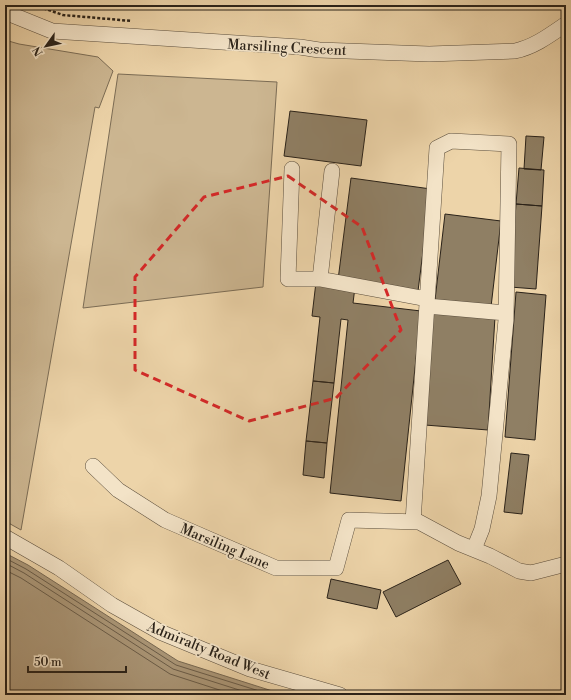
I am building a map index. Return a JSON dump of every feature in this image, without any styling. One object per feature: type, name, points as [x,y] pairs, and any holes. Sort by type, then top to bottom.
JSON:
[{"type":"street","name":"Marsiling Crescent","points":[[5,12],[52,31],[300,47],[319,50],[429,54],[515,51],[525,49],[546,38],[566,24]]},
{"type":"street","points":[[413,522],[437,148],[451,141],[509,144],[506,313],[489,496],[482,529],[474,550]]},
{"type":"street","points":[[292,169],[288,279],[320,279],[427,302],[506,313]]},
{"type":"street","points":[[320,279],[332,171]]},
{"type":"street","name":"Marsiling Lane","points":[[92,466],[118,490],[165,520],[276,568],[336,568],[349,520],[419,522],[458,543],[490,556],[519,571],[531,572],[566,564]]},
{"type":"street","name":"Admiralty Road West","points":[[5,537],[59,568],[112,605],[160,632],[250,669],[340,695]]},
{"type":"path","points":[[34,5],[63,15],[133,21]]},
{"type":"highlighted area","points":[[288,176],[362,227],[401,330],[336,398],[249,421],[135,370],[135,277],[204,197]]},
{"type":"shaded area","points":[[5,40],[19,44],[98,57],[113,71],[99,108],[95,107],[21,530],[5,521]]},
{"type":"shaded area","points":[[118,74],[277,82],[263,287],[83,308]]},
{"type":"water","points":[[5,553],[28,565],[178,661],[285,695],[5,695]]},
{"type":"building","points":[[290,111],[367,120],[361,166],[284,156]]},
{"type":"building","points":[[526,136],[544,137],[541,170],[524,169]]},
{"type":"building","points":[[519,168],[544,170],[542,206],[516,204]]},
{"type":"building","points":[[351,178],[431,189],[418,291],[338,280]]},
{"type":"building","points":[[516,204],[542,206],[536,289],[510,287]]},
{"type":"building","points":[[445,214],[501,221],[491,307],[435,300]]},
{"type":"building","points":[[316,282],[355,287],[353,303],[421,311],[401,501],[330,493],[348,320],[341,319],[334,383],[313,381],[320,317],[312,316]]},
{"type":"building","points":[[516,292],[546,295],[535,440],[505,437]]},
{"type":"building","points":[[432,312],[495,317],[488,430],[425,425]]},
{"type":"building","points":[[313,381],[334,383],[327,443],[306,441]]},
{"type":"building","points":[[306,441],[327,443],[324,478],[303,475]]},
{"type":"building","points":[[511,453],[529,455],[522,514],[504,512]]},
{"type":"building","points":[[448,560],[461,584],[396,617],[383,592]]},
{"type":"building","points":[[331,579],[381,590],[377,609],[327,598]]}]
